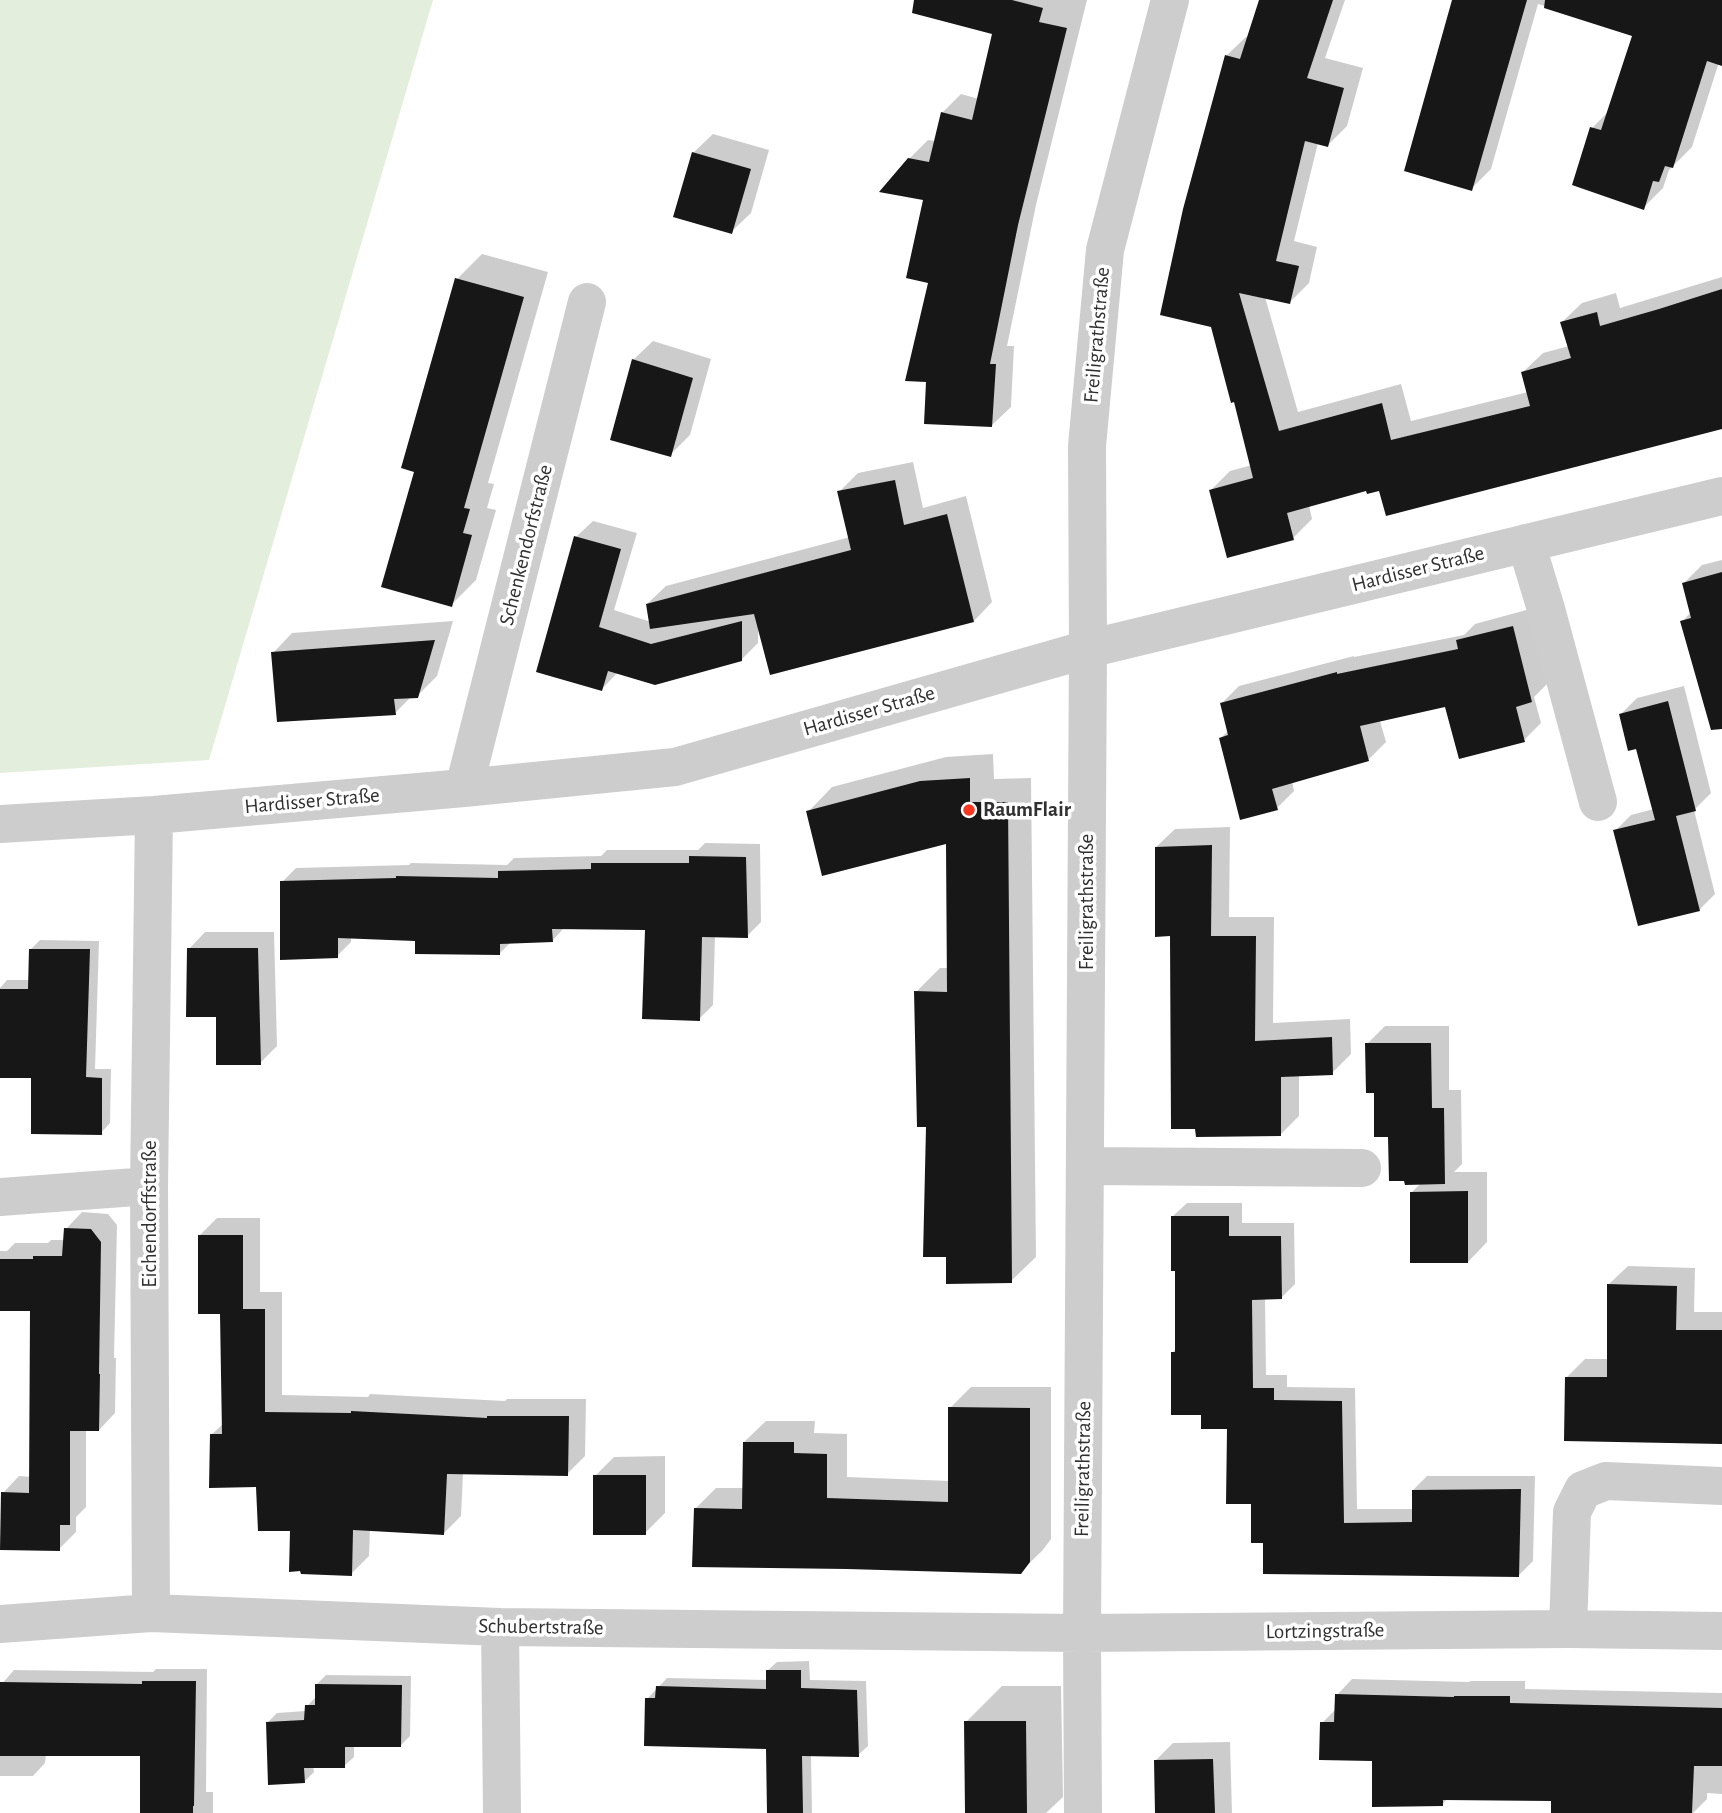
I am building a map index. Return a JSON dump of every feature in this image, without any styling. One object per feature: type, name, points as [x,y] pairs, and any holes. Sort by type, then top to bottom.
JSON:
[{"type":"street","name":"Freiligrathstraße","points":[[1083,1813],[1087,446],[1105,250],[1170,0]]},
{"type":"street","name":"Schenkendorfstraße","points":[[464,788],[587,302]]},
{"type":"street","name":"Hardisser Straße","points":[[0,824],[154,815],[464,788],[675,766],[1088,649],[1722,496]]},
{"type":"street","points":[[1526,543],[1598,802]]},
{"type":"street","name":"Eichendorffstraße","points":[[151,1613],[149,1186],[154,815]]},
{"type":"street","points":[[1086,1166],[1362,1168]]},
{"type":"street","points":[[0,1197],[149,1186]]},
{"type":"street","points":[[1568,1629],[1572,1512],[1583,1490],[1606,1481],[1722,1486]]},
{"type":"street","name":"Schubertstraße","points":[[0,1624],[151,1613],[500,1628],[1082,1633]]},
{"type":"street","points":[[500,1628],[502,1813]]},
{"type":"street","name":"Lortzingstraße","points":[[1082,1633],[1568,1629],[1722,1631]]},
{"type":"green space","points":[[0,0],[433,0],[209,760],[0,773]]},
{"type":"building","points":[[914,0],[1012,0],[1043,8],[1039,22],[1067,28],[1018,225],[990,364],[996,364],[992,427],[924,424],[926,382],[905,381],[928,283],[906,278],[923,200],[879,192],[908,158],[929,162],[941,112],[972,120],[992,34],[912,13]]},
{"type":"building","points":[[1259,0],[1333,0],[1307,78],[1344,88],[1328,147],[1305,141],[1276,261],[1299,266],[1290,304],[1239,293],[1279,431],[1382,403],[1391,440],[1530,406],[1521,372],[1571,358],[1560,322],[1597,312],[1600,326],[1722,289],[1722,429],[1386,516],[1379,491],[1367,494],[1366,491],[1287,513],[1294,540],[1227,558],[1209,490],[1253,478],[1234,402],[1231,403],[1211,327],[1160,315],[1183,209],[1225,55],[1240,59]]},
{"type":"building","points":[[1452,0],[1527,0],[1472,191],[1404,171]]},
{"type":"building","points":[[1545,0],[1722,0],[1722,66],[1707,61],[1673,168],[1665,166],[1659,182],[1653,181],[1644,210],[1572,185],[1590,127],[1601,130],[1632,36],[1544,8]]},
{"type":"building","points":[[692,152],[751,169],[732,234],[673,217]]},
{"type":"building","points":[[455,278],[524,297],[464,508],[470,509],[463,533],[472,535],[452,607],[381,587],[414,472],[401,468]]},
{"type":"building","points":[[632,359],[693,378],[671,457],[610,440]]},
{"type":"building","points":[[895,480],[904,525],[947,514],[974,622],[770,675],[754,614],[650,629],[646,604],[851,550],[837,491]]},
{"type":"building","points":[[574,536],[621,549],[599,627],[651,644],[742,621],[742,661],[655,685],[608,671],[602,691],[536,672]]},
{"type":"building","points":[[1722,572],[1722,729],[1711,730],[1680,621],[1691,618],[1682,583]]},
{"type":"building","points":[[1513,626],[1532,702],[1516,707],[1525,742],[1459,759],[1445,707],[1360,726],[1369,761],[1272,789],[1278,810],[1240,820],[1219,738],[1228,735],[1220,703],[1337,672],[1458,649],[1456,640]]},
{"type":"building","points":[[435,640],[418,698],[394,699],[396,715],[277,722],[271,652]]},
{"type":"building","points":[[1668,701],[1696,811],[1676,816],[1700,911],[1638,926],[1613,830],[1655,820],[1636,749],[1628,751],[1619,714]]},
{"type":"building","points":[[970,778],[970,802],[1008,802],[1012,1283],[946,1284],[946,1257],[923,1257],[926,1127],[917,1127],[914,991],[947,992],[946,844],[822,876],[806,811],[920,781]]},
{"type":"building","points":[[1212,845],[1211,936],[1256,936],[1255,1041],[1332,1037],[1333,1075],[1281,1077],[1281,1136],[1196,1137],[1195,1129],[1171,1129],[1170,936],[1155,937],[1155,847]]},
{"type":"building","points":[[689,856],[746,857],[748,938],[702,937],[700,1021],[642,1019],[645,930],[552,929],[553,942],[500,944],[500,955],[415,954],[415,941],[338,938],[338,958],[280,960],[280,881],[396,876],[498,878],[498,871],[591,869],[591,863],[689,863]]},
{"type":"building","points":[[187,948],[258,948],[261,1065],[216,1065],[216,1017],[186,1017]]},
{"type":"building","points":[[29,949],[90,949],[86,1077],[102,1078],[102,1135],[31,1134],[31,1078],[0,1078],[0,989],[28,989]]},
{"type":"building","points":[[1365,1043],[1431,1043],[1432,1108],[1444,1108],[1445,1184],[1405,1185],[1404,1181],[1389,1181],[1388,1137],[1374,1137],[1374,1093],[1366,1093]]},
{"type":"building","points":[[1468,1191],[1468,1263],[1410,1263],[1410,1192]]},
{"type":"building","points":[[1171,1216],[1229,1216],[1229,1236],[1281,1236],[1282,1299],[1252,1300],[1253,1388],[1274,1388],[1274,1400],[1342,1401],[1344,1523],[1412,1522],[1412,1490],[1521,1489],[1519,1577],[1263,1574],[1263,1543],[1251,1543],[1251,1504],[1226,1504],[1227,1429],[1201,1429],[1201,1415],[1171,1415],[1171,1352],[1175,1352],[1175,1271],[1171,1271]]},
{"type":"building","points":[[64,1228],[91,1229],[101,1242],[99,1431],[70,1431],[70,1525],[60,1525],[60,1551],[0,1550],[1,1492],[29,1493],[30,1311],[0,1311],[0,1259],[62,1256]]},
{"type":"building","points":[[198,1235],[243,1235],[243,1309],[265,1309],[265,1412],[351,1411],[487,1418],[569,1416],[568,1476],[447,1474],[444,1535],[353,1530],[352,1576],[289,1572],[290,1531],[258,1531],[256,1487],[209,1488],[210,1434],[222,1434],[220,1314],[198,1314]]},
{"type":"building","points":[[1607,1284],[1677,1286],[1676,1330],[1722,1330],[1722,1444],[1564,1441],[1565,1377],[1607,1377]]},
{"type":"building","points":[[948,1407],[1030,1408],[1030,1562],[1021,1574],[692,1567],[694,1508],[742,1509],[743,1442],[794,1442],[794,1453],[827,1454],[827,1498],[948,1502]]},
{"type":"building","points":[[593,1475],[646,1475],[646,1535],[593,1535]]},
{"type":"building","points":[[766,1670],[801,1670],[801,1688],[857,1690],[859,1757],[802,1756],[803,1813],[767,1813],[766,1749],[644,1746],[645,1698],[655,1698],[656,1686],[766,1689]]},
{"type":"building","points":[[142,1681],[196,1681],[193,1813],[140,1813],[140,1756],[0,1756],[0,1682],[142,1684]]},
{"type":"building","points":[[315,1684],[402,1685],[401,1747],[345,1747],[345,1768],[304,1768],[305,1783],[268,1785],[266,1722],[304,1720],[305,1705],[315,1705]]},
{"type":"building","points":[[1335,1694],[1510,1696],[1510,1703],[1722,1708],[1722,1766],[1694,1766],[1692,1813],[1551,1813],[1551,1801],[1443,1800],[1443,1806],[1372,1807],[1372,1761],[1319,1760],[1320,1722],[1334,1722]]},
{"type":"building","points":[[964,1721],[1026,1721],[1027,1813],[965,1813]]},
{"type":"building","points":[[1213,1759],[1215,1813],[1155,1813],[1154,1760]]},
{"type":"place","name":"RaumFlair","points":[[969,810]]}]
